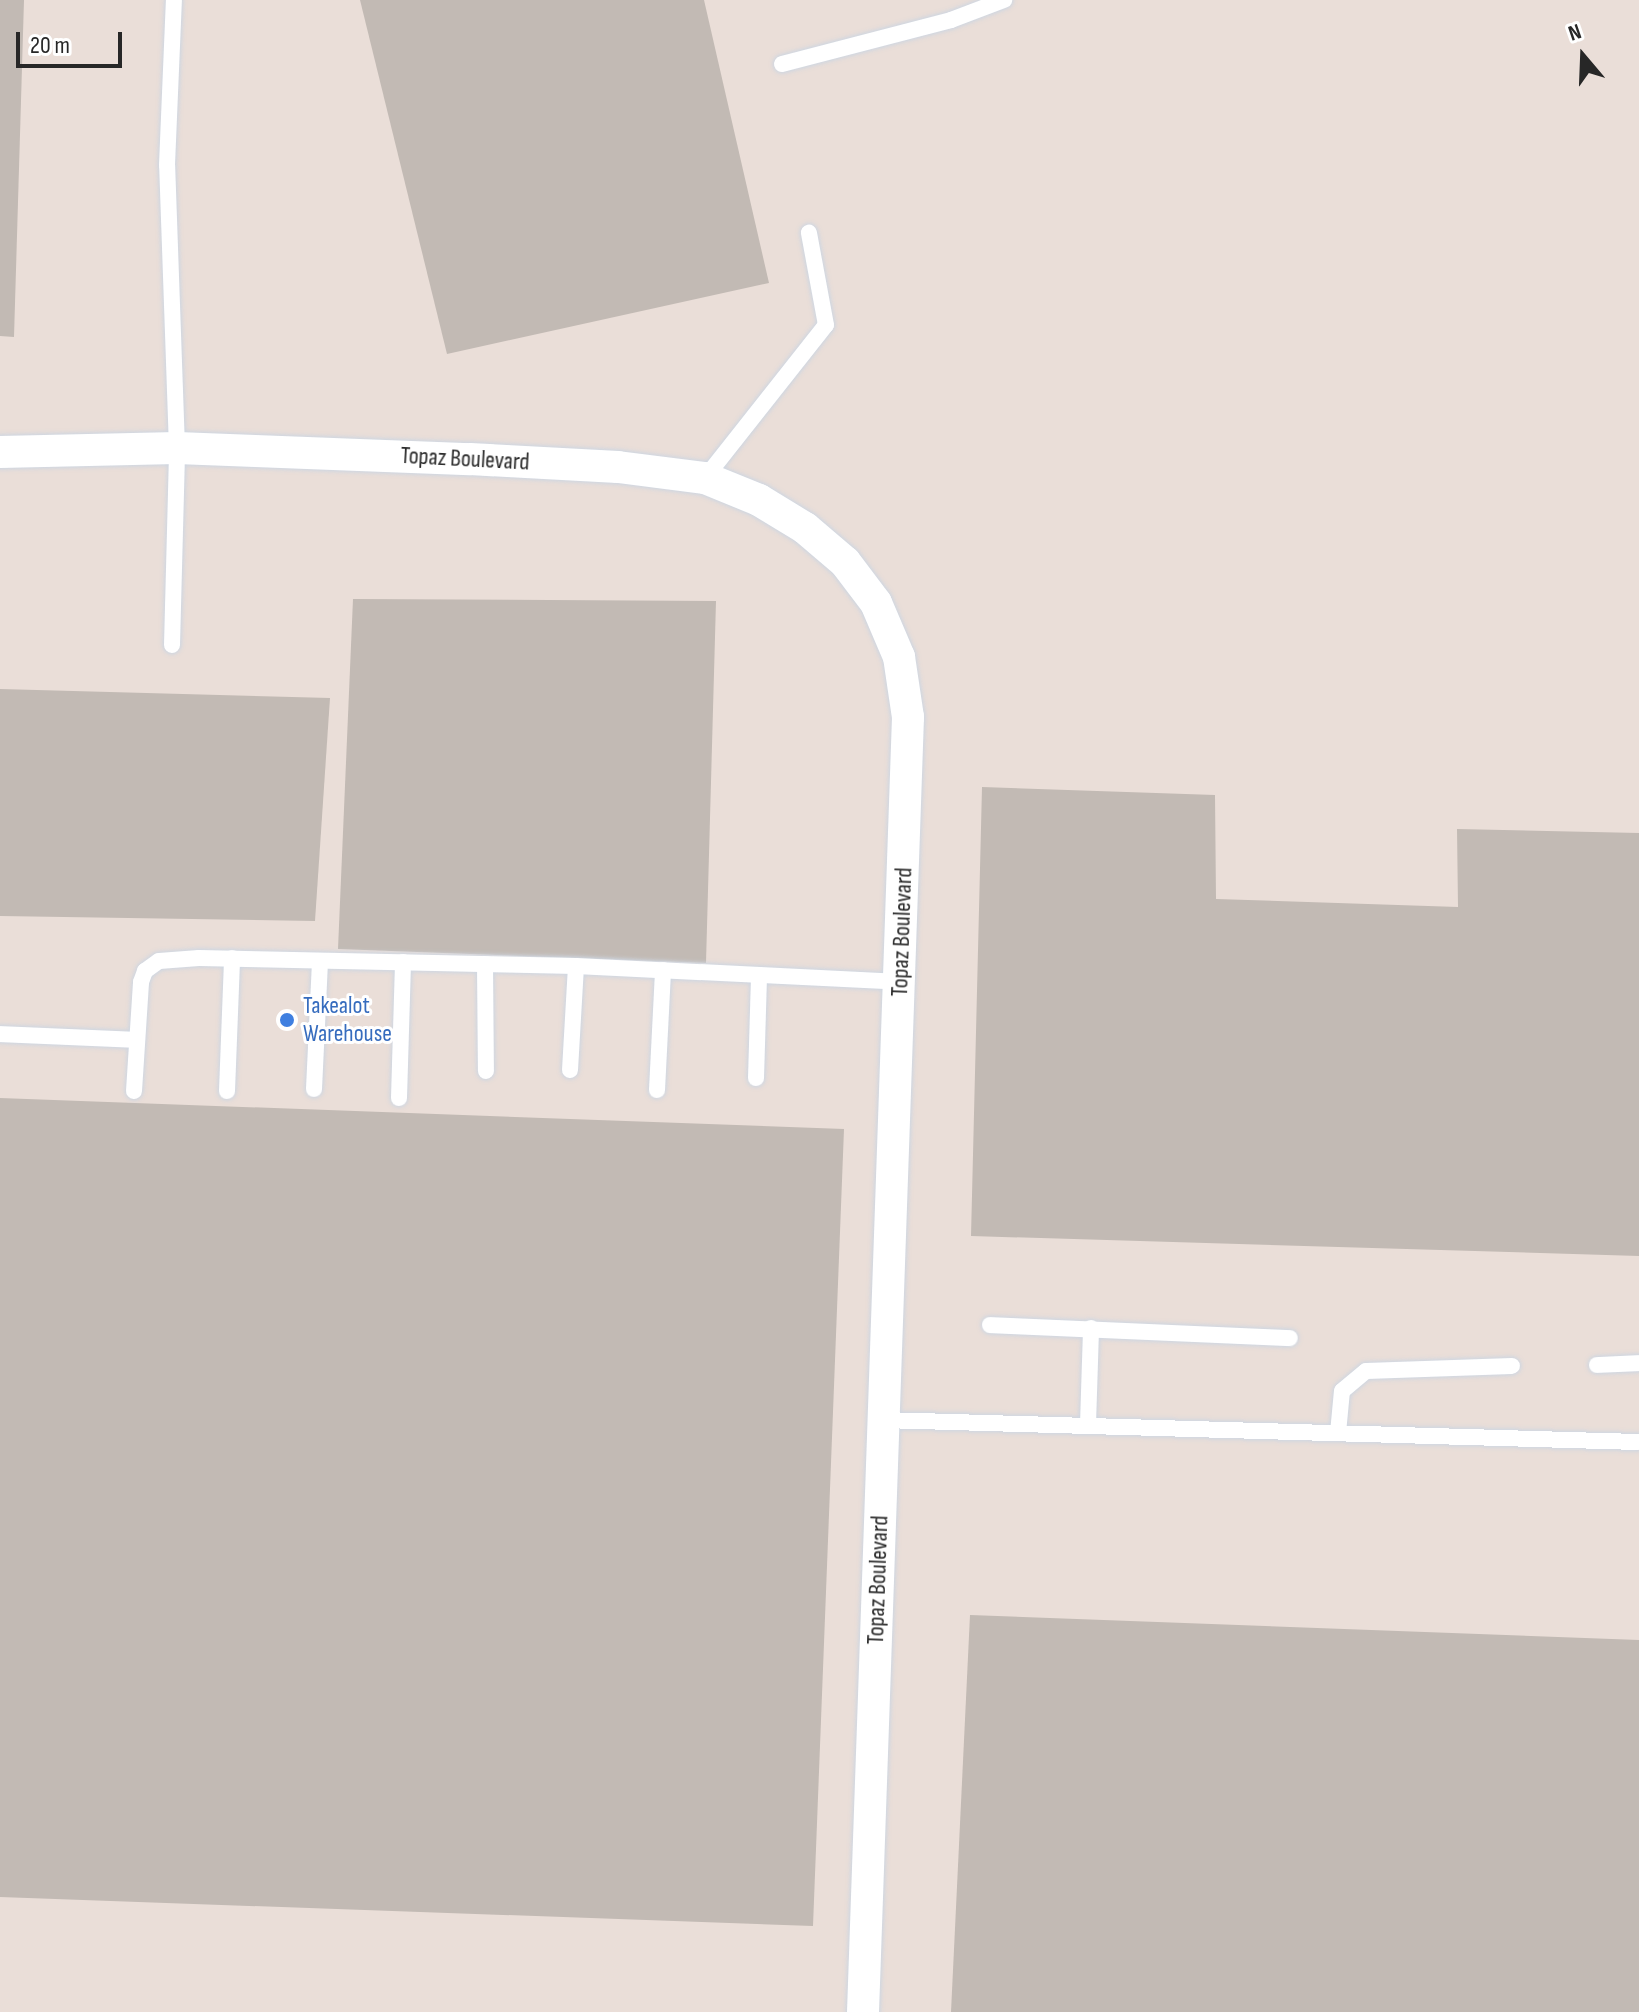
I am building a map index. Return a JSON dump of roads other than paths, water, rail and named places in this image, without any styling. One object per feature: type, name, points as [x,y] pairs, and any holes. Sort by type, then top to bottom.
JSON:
[{"type":"street","name":"Topaz Boulevard","points":[[0,452],[177,448],[618,467],[705,478],[759,500],[845,562],[876,603],[899,657],[908,717],[863,2012]]},
{"type":"lane","points":[[172,645],[177,448],[167,165],[174,0]]},
{"type":"lane","points":[[782,64],[951,20],[1004,0]]},
{"type":"lane","points":[[705,478],[826,325],[809,233]]},
{"type":"lane","points":[[134,1091],[141,982],[151,965],[232,958],[576,966],[901,982]]},
{"type":"lane","points":[[227,1091],[232,958]]},
{"type":"lane","points":[[314,1089],[320,961]]},
{"type":"lane","points":[[399,1098],[403,962]]},
{"type":"lane","points":[[485,964],[486,1071]]},
{"type":"lane","points":[[570,1070],[576,966]]},
{"type":"lane","points":[[657,1090],[663,970]]},
{"type":"lane","points":[[756,1078],[759,975]]},
{"type":"lane","points":[[0,1034],[137,1040]]},
{"type":"lane","points":[[990,1325],[1290,1338]]},
{"type":"lane","points":[[1088,1425],[1091,1328]]},
{"type":"lane","points":[[1597,1365],[1639,1363]]},
{"type":"lane","points":[[1338,1433],[1342,1391],[1366,1371],[1512,1366]]},
{"type":"lane","points":[[883,1420],[1639,1442]]},
{"type":"place","name":"Takealot Warehouse","points":[[287,1020]]}]
